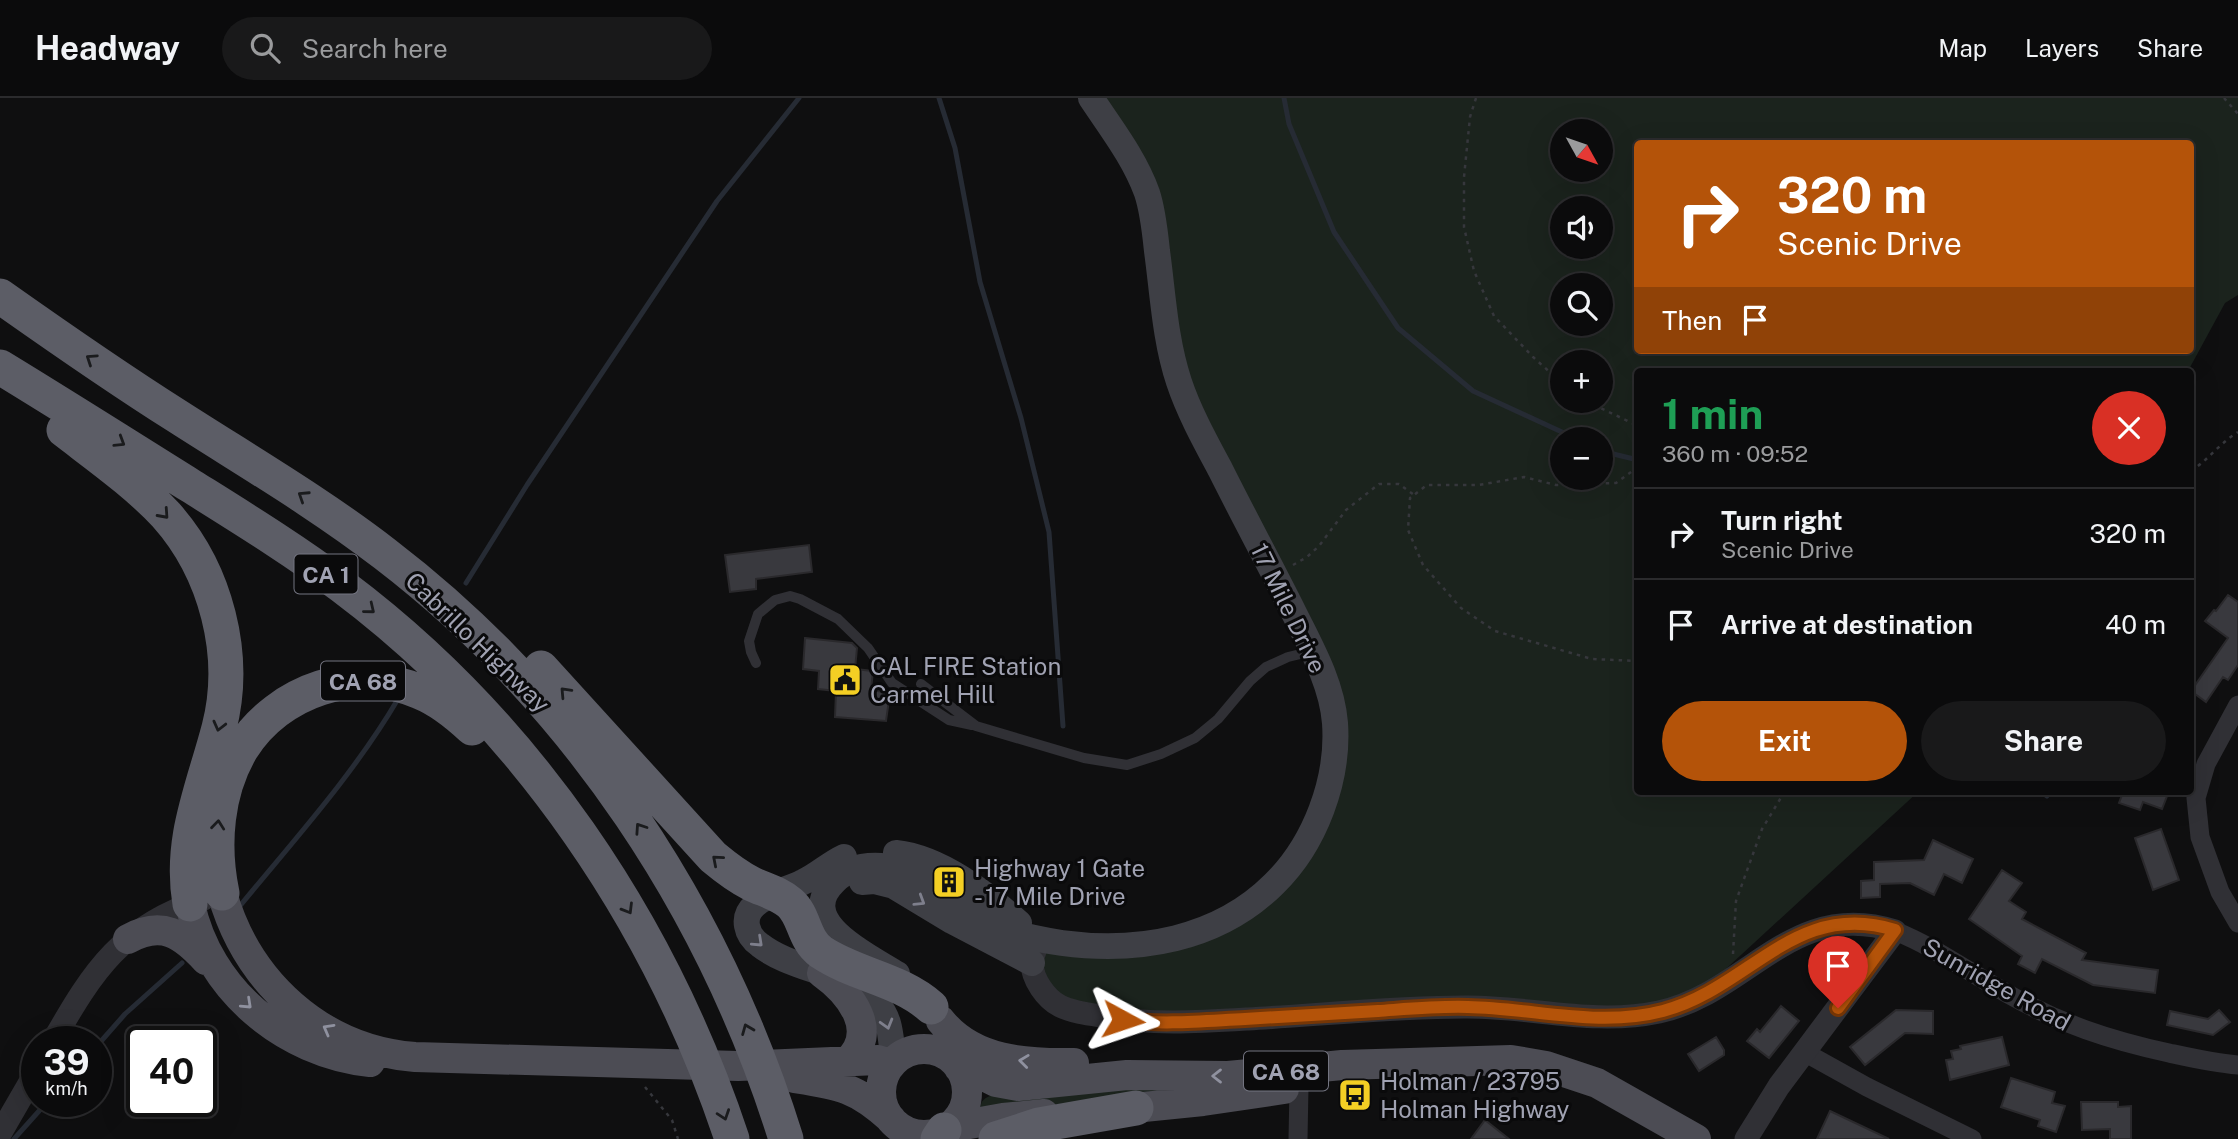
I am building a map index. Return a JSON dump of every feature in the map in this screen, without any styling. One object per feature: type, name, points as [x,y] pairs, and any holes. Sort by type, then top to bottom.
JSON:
[{"type":"highway","name":"Cabrillo Highway","points":[[0,296],[115,375],[359,534],[418,580],[497,655],[547,708],[624,805],[677,888],[728,984],[756,1050],[786,1139]]},
{"type":"highway","name":"Cabrillo Highway","points":[[0,366],[284,546],[343,587],[444,673],[502,735],[549,792],[592,851],[631,913],[676,999],[710,1076],[732,1139]]},
{"type":"highway","points":[[0,376],[58,426],[130,481],[158,507],[187,544],[211,590],[223,640],[225,684],[219,727],[190,829],[187,869],[190,904]]},
{"type":"highway","points":[[359,534],[425,571],[482,614],[557,683],[713,857],[742,878],[776,894],[793,906],[808,938],[820,951],[912,993],[936,1014]]},
{"type":"highway","name":"CA 68","points":[[222,893],[217,859],[218,821],[228,778],[241,751],[259,726],[281,707],[310,691],[343,682],[366,680],[398,684],[441,703],[495,750],[592,851]]},
{"type":"highway","points":[[996,1139],[1040,1125],[1136,1108]]},
{"type":"main road","name":"17 Mile Drive","points":[[957,1065],[951,1038],[936,1014],[909,983],[835,934],[824,917],[823,904],[830,885],[843,875],[866,866],[891,866],[916,876],[1035,952],[1084,946],[1123,947],[1180,939],[1233,916],[1256,902],[1277,882],[1295,860],[1309,836],[1332,775],[1335,722],[1314,651],[1202,435],[1180,386],[1172,359],[1147,194],[1131,159],[1091,98]]},
{"type":"main road","points":[[891,1119],[884,1107],[881,1093],[883,1077],[893,1062],[888,1021],[878,1005],[863,992],[767,950],[756,942],[748,933],[746,922],[750,910],[759,901],[804,882],[837,860],[853,854],[880,851],[906,854],[944,869],[1002,908],[1035,952]]},
{"type":"main road","name":"CA 68","points":[[222,893],[251,960],[274,989],[293,1007],[323,1027],[384,1052],[415,1057],[796,1070],[847,1062],[893,1062],[902,1055],[924,1050],[938,1052],[957,1065],[996,1083],[1012,1085],[1095,1077],[1164,1074],[1228,1076],[1323,1067],[1502,1059],[1546,1066],[1606,1087],[1696,1139]]},
{"type":"main road","name":"CA 68","points":[[190,904],[203,946],[224,980],[265,1020],[289,1037],[315,1049],[369,1062],[415,1057]]},
{"type":"main road","points":[[128,939],[153,930],[176,934],[192,946],[224,980]]},
{"type":"main road","points":[[822,973],[851,1000],[860,1019],[860,1045],[856,1054],[847,1062]]},
{"type":"main road","points":[[936,1014],[956,1037],[969,1046],[1007,1059],[1037,1063],[1110,1064],[1164,1074]]},
{"type":"main road","points":[[943,1132],[960,1115],[966,1098],[964,1077],[957,1065]]},
{"type":"main road","name":"CA 68","points":[[796,1070],[865,1097],[902,1129],[915,1134],[930,1135],[1017,1116],[1136,1108],[1234,1097],[1363,1076],[1408,1065]]},
{"type":"street","points":[[2238,705],[2206,764],[2196,799],[2200,837],[2220,892],[2238,923]]},
{"type":"street","points":[[62,1026],[93,974],[128,939],[167,913],[222,893]]},
{"type":"street","name":"Sunridge Road","points":[[1035,952],[1042,990],[1059,1005],[1105,1017],[1161,1023],[1466,1007],[1588,1018],[1625,1017],[1676,1007],[1728,981],[1792,939],[1817,929],[1848,924],[1875,925],[1895,930],[1924,944],[2010,995],[2073,1027],[2119,1042],[2238,1065]]},
{"type":"street","points":[[1750,1131],[1804,1052],[1895,930]]},
{"type":"street","points":[[1804,1052],[1867,1087],[1972,1139]]},
{"type":"street","points":[[1298,1139],[1299,1087]]},
{"type":"street","points":[[0,1134],[21,1098]]},
{"type":"lane","points":[[756,663],[749,640],[758,614],[775,600],[790,596],[800,598],[838,619],[868,648],[892,683],[949,719],[1084,758],[1127,765],[1161,754],[1195,738],[1218,719],[1250,681],[1266,667],[1287,657],[1314,651]]},
{"type":"lane","points":[[921,684],[976,726]]},
{"type":"path","points":[[1476,98],[1470,117],[1465,165],[1464,227],[1474,271],[1494,316],[1550,372]]},
{"type":"path","points":[[2224,98],[2238,114]]},
{"type":"path","points":[[1611,413],[1634,424]]},
{"type":"path","points":[[2194,469],[2226,439],[2238,432]]},
{"type":"path","points":[[1634,470],[1616,483],[1556,485],[1524,477],[1479,485],[1427,485],[1410,498],[1408,530],[1423,565],[1461,608],[1495,631],[1592,659],[1634,661]]},
{"type":"path","points":[[1274,574],[1307,557],[1319,546],[1346,510],[1379,484],[1399,484],[1414,495]]},
{"type":"path","points":[[1728,981],[1734,951],[1736,901],[1762,829],[1783,795]]},
{"type":"path","points":[[648,1063],[641,1082],[672,1119],[678,1139]]},
{"type":"shaded area","points":[[1091,98],[2238,98],[2238,295],[2225,303],[2190,368],[1634,368],[1634,795],[1915,795],[1690,1002],[1547,1015],[1200,1022],[1046,996],[1039,940],[1180,939],[1295,860],[1335,722],[1202,435],[1155,233]]},
{"type":"shaded area","points":[[1137,1084],[1181,1095],[979,1110],[984,1100],[994,1095]]},
{"type":"building","points":[[809,545],[812,572],[756,579],[756,589],[730,592],[725,555]]},
{"type":"building","points":[[2228,595],[2238,602],[2238,665],[2228,680],[2223,677],[2206,702],[2194,693],[2194,687],[2228,638],[2205,621]]},
{"type":"building","name":"CAL FIRE Station Carmel Hill","points":[[805,638],[852,643],[857,648],[855,669],[873,671],[871,690],[890,693],[886,721],[835,717],[836,691],[818,689],[819,671],[803,669]]},
{"type":"building","points":[[2122,795],[2167,795],[2162,809],[2143,802],[2140,810],[2119,803]]},
{"type":"building","points":[[2161,829],[2179,880],[2153,890],[2135,838]]},
{"type":"building","points":[[1933,840],[1973,859],[1962,883],[1944,874],[1934,895],[1910,883],[1880,884],[1880,897],[1861,898],[1861,881],[1874,880],[1874,862],[1924,860]]},
{"type":"building","points":[[2002,870],[2022,883],[2009,901],[2026,912],[2022,919],[2086,953],[2082,960],[2158,970],[2155,993],[2093,985],[2042,959],[2035,973],[2018,964],[2022,956],[1969,919]]},
{"type":"building","points":[[1781,1006],[1799,1021],[1769,1058],[1747,1041],[1757,1029],[1760,1032]]},
{"type":"building","points":[[1896,1010],[1933,1011],[1933,1034],[1905,1033],[1865,1065],[1850,1047]]},
{"type":"building","points":[[2219,1010],[2230,1022],[2213,1035],[2167,1025],[2170,1011],[2208,1019]]},
{"type":"building","points":[[1716,1037],[1724,1055],[1699,1071],[1688,1054]]},
{"type":"building","points":[[2002,1037],[2009,1065],[1950,1080],[1946,1060],[1953,1059],[1951,1051],[1961,1049],[1960,1046]]},
{"type":"building","points":[[2011,1078],[2055,1092],[2052,1103],[2065,1106],[2056,1132],[2038,1126],[2040,1120],[2001,1107]]},
{"type":"building","points":[[2081,1102],[2118,1102],[2118,1107],[2131,1106],[2131,1139],[2110,1139],[2110,1129],[2082,1130]]},
{"type":"building","points":[[1830,1111],[1889,1139],[1817,1139]]},
{"type":"building","points":[[1485,1120],[1509,1139],[1471,1139]]},
{"type":"waterway","points":[[466,583],[527,485],[717,201],[799,98]]},
{"type":"waterway","points":[[939,98],[955,148],[980,282],[1021,418],[1049,532],[1063,726]]},
{"type":"waterway","points":[[1284,98],[1289,124],[1334,232],[1398,328],[1473,391],[1551,427]]},
{"type":"waterway","points":[[1613,454],[1634,459]]},
{"type":"waterway","points":[[239,907],[343,780],[398,699]]},
{"type":"waterway","points":[[112,1029],[182,963]]},
{"type":"waterway","points":[[14,1139],[34,1117]]},
{"type":"place","name":"CAL FIRE Station Carmel Hill","points":[[845,680]]},
{"type":"place","name":"Highway 1 Gate - 17 Mile Drive","points":[[949,882]]},
{"type":"place","name":"Holman / 23795 Holman Highway","points":[[1355,1095]]},
{"type":"route","points":[[1123,1020],[1181,1023],[1446,1007],[1487,1007],[1588,1018],[1625,1017],[1661,1012],[1689,1002],[1804,933],[1832,925],[1848,924],[1875,925],[1895,930],[1838,1008]]}]
